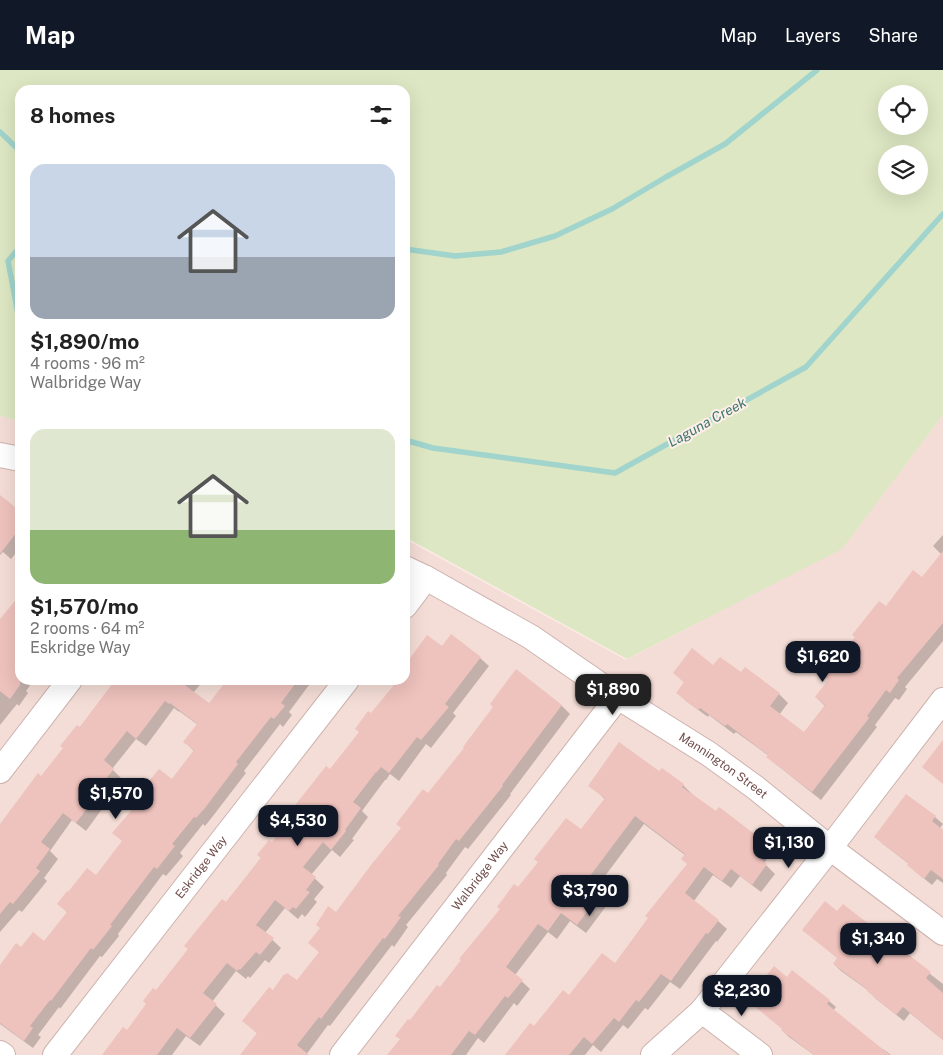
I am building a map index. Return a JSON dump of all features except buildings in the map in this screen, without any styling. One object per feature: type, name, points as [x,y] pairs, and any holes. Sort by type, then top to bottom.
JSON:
[{"type":"street","points":[[0,455],[15,458]]},
{"type":"street","name":"Mannington Street","points":[[410,570],[531,637],[618,697],[709,754],[756,788],[830,848],[943,933]]},
{"type":"street","points":[[410,599],[426,578]]},
{"type":"street","points":[[0,771],[66,685]]},
{"type":"street","name":"Eskridge Way","points":[[55,1055],[343,685]]},
{"type":"street","name":"Walbridge Way","points":[[342,1055],[618,697]]},
{"type":"street","points":[[653,1055],[702,1011],[943,700]]},
{"type":"street","points":[[702,1011],[760,1055]]},
{"type":"shaded area","points":[[943,415],[943,1055],[0,1055],[0,416],[15,420],[15,685],[410,685],[410,542],[626,660],[842,548]]},
{"type":"green space","points":[[0,70],[943,70],[943,415],[842,549],[627,659],[410,540],[410,85],[15,85],[15,420],[0,416]]},
{"type":"waterway","name":"Laguna Creek","points":[[410,250],[455,256],[501,252],[555,236],[612,209],[725,144],[817,70]]},
{"type":"waterway","name":"Laguna Creek","points":[[0,132],[15,146]]},
{"type":"waterway","name":"Laguna Creek","points":[[410,441],[433,448],[615,473],[806,367],[943,214]]},
{"type":"waterway","name":"Laguna Creek","points":[[15,253],[8,261],[15,298]]}]
